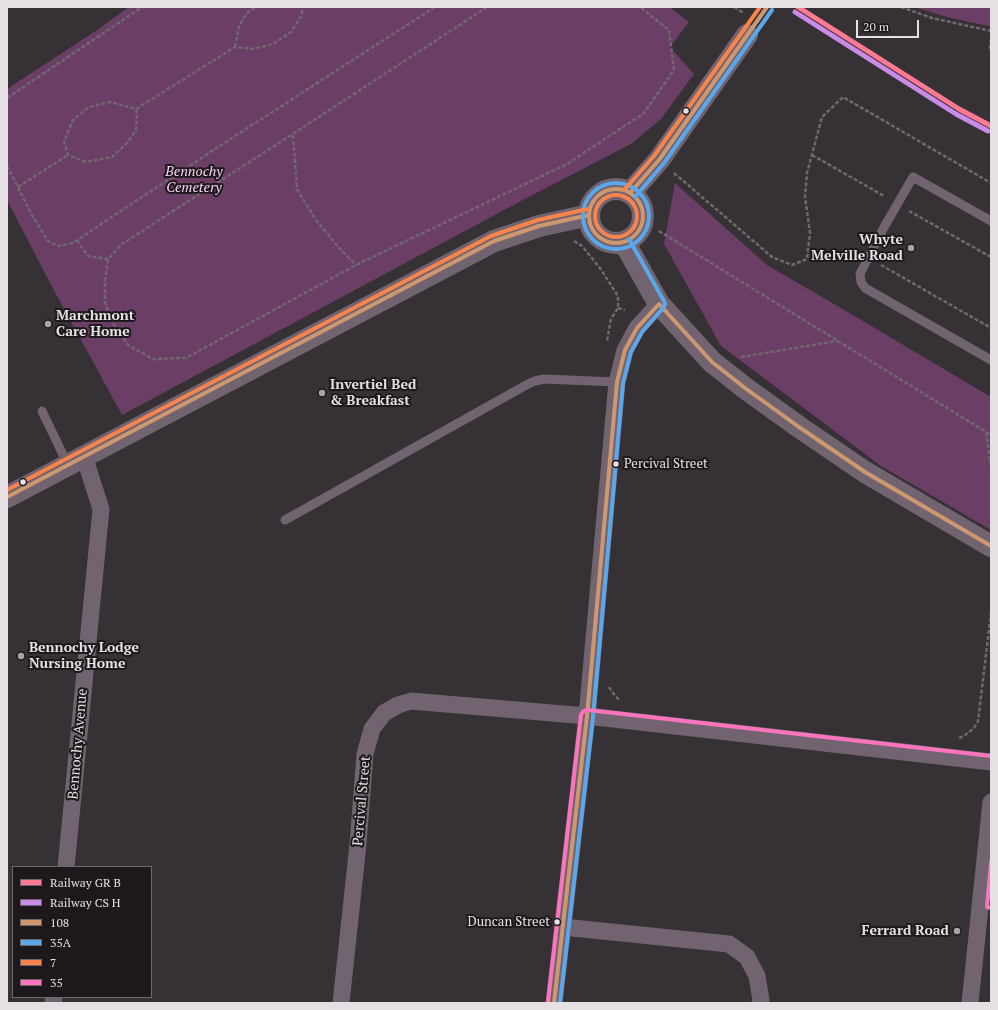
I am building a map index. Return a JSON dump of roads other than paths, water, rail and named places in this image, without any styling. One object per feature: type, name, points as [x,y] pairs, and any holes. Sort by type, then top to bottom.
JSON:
[{"type":"street","points":[[630,193],[659,160],[747,35]]},
{"type":"street","points":[[607,190],[623,190],[634,196],[641,205],[642,223],[640,229],[631,239],[624,242],[611,243],[599,238],[594,233],[589,221],[589,215],[590,207],[600,194],[607,190]]},
{"type":"street","points":[[7,496],[494,241],[539,226],[589,215]]},
{"type":"street","points":[[624,242],[659,304],[712,362],[799,427],[865,472],[991,546]]},
{"type":"street","points":[[554,1003],[587,716],[617,382],[625,350],[637,328],[659,304]]},
{"type":"street","name":"Bennochy Avenue","points":[[66,866],[101,509],[76,460]]},
{"type":"street","name":"Percival Street","points":[[341,1003],[358,844],[365,754],[372,729],[384,713],[398,705],[412,701],[587,716],[991,762]]},
{"type":"street","points":[[970,1003],[985,913],[991,802]]},
{"type":"street","points":[[563,927],[729,944],[747,957],[757,976],[761,1000],[760,1003]]},
{"type":"lane","points":[[991,221],[913,177],[883,229],[860,274],[861,282],[865,288],[991,360]]},
{"type":"lane","points":[[285,520],[535,381],[544,379],[617,382]]},
{"type":"lane","points":[[42,411],[76,460]]},
{"type":"place","name":"Whyte Melville Road","points":[[911,248]]},
{"type":"place","name":"Marchmont Care Home","points":[[48,324]]},
{"type":"place","name":"Invertiel Bed & Breakfast","points":[[322,393]]},
{"type":"place","name":"Percival Street","points":[[616,464]]},
{"type":"place","name":"Bennochy Lodge Nursing Home","points":[[21,656]]},
{"type":"place","name":"Duncan Street","points":[[557,922]]},
{"type":"place","name":"Ferrard Road","points":[[957,931]]},
{"type":"park label","name":"Bennochy Cemetery","points":[[194,180]]}]
